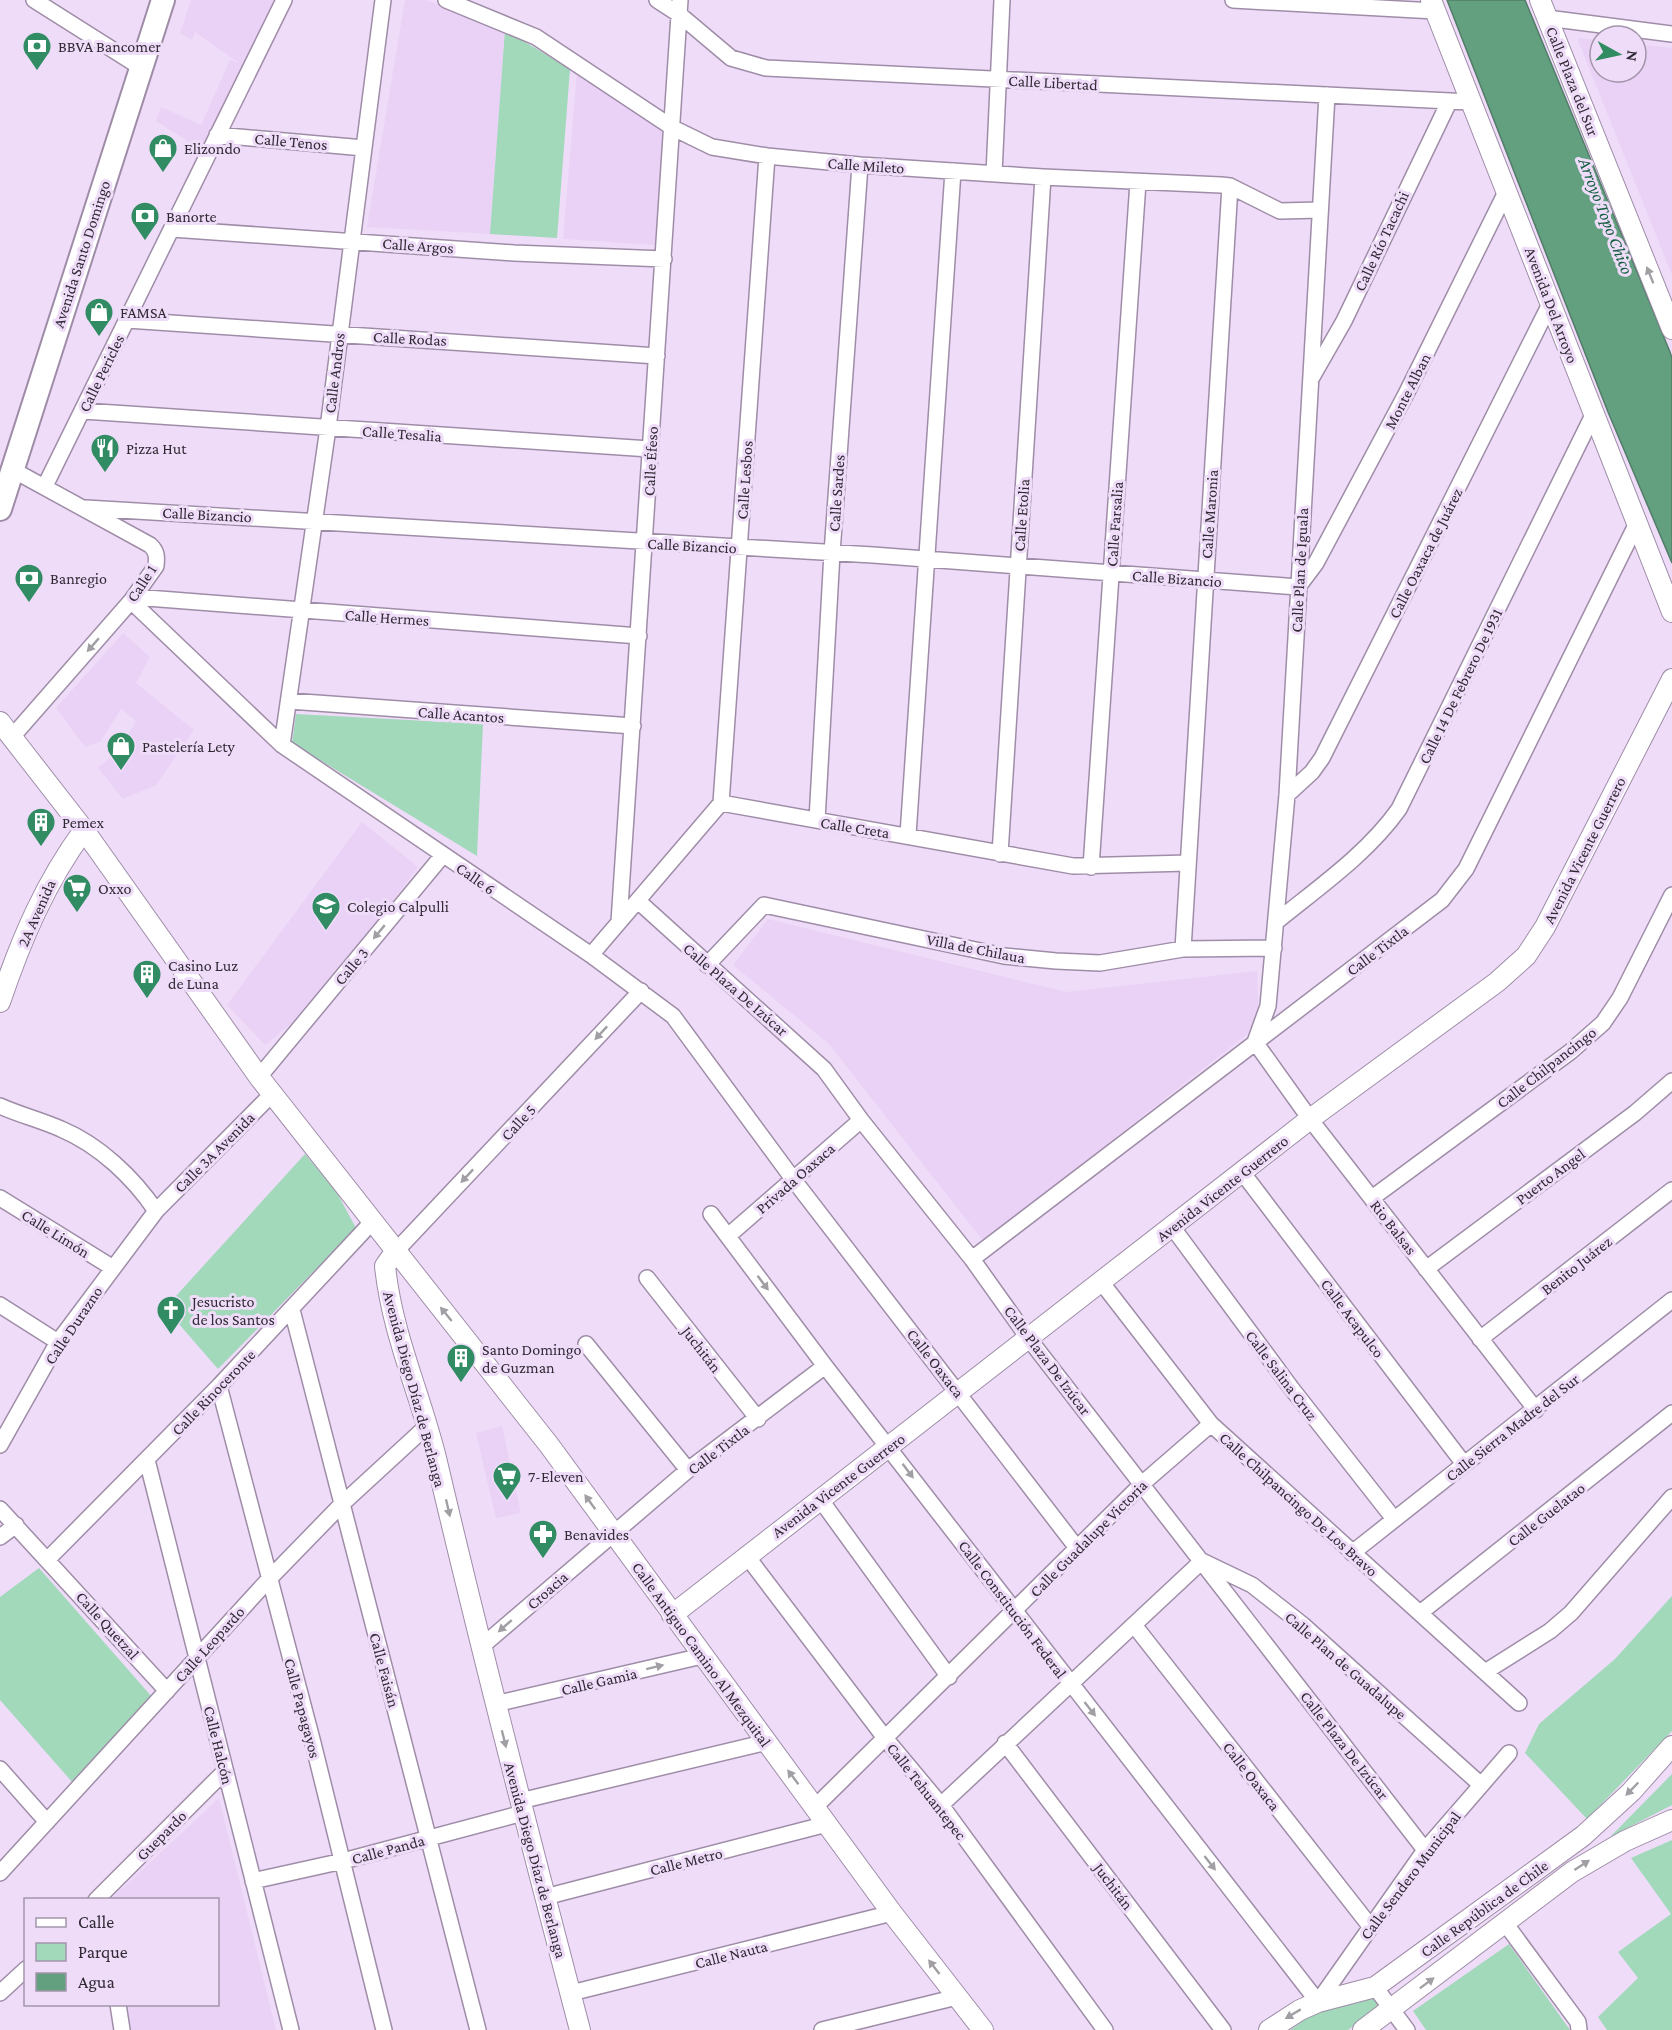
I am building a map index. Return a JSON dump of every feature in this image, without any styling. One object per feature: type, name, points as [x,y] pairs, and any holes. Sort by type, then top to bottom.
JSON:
[{"type":"main road","name":"Avenida Santo Domingo","points":[[0,509],[163,0]]},
{"type":"street","points":[[34,0],[55,6],[140,67]]},
{"type":"street","name":"Calle Pericles","points":[[45,486],[284,0]]},
{"type":"street","name":"Calle Andros","points":[[282,745],[328,428],[383,0]]},
{"type":"street","name":"Calle Mileto","points":[[446,0],[544,41],[673,128],[712,147],[767,156],[860,165],[1230,186],[1280,211],[1320,210]]},
{"type":"street","name":"Calle Libertad","points":[[657,0],[680,7],[731,58],[746,64],[999,80],[1471,102]]},
{"type":"street","points":[[994,174],[1002,0]]},
{"type":"street","points":[[1233,0],[1433,5]]},
{"type":"street","name":"Avenida Del Arroyo","points":[[1433,5],[1672,612]]},
{"type":"street","name":"Calle Éfeso","points":[[620,922],[680,7]]},
{"type":"street","points":[[1544,9],[1672,34]]},
{"type":"street","name":"Calle Plaza del Sur","points":[[1544,9],[1672,329]]},
{"type":"street","name":"Calle Plan de Iguala","points":[[1255,1042],[1268,1006],[1287,795],[1327,95]]},
{"type":"street","name":"Calle Río Tacachi","points":[[1310,379],[1344,321],[1449,102]]},
{"type":"street","name":"Calle Tenos","points":[[217,135],[364,148]]},
{"type":"street","name":"Calle Lesbos","points":[[722,803],[767,156]]},
{"type":"street","name":"Calle Sardes","points":[[817,820],[832,553],[860,165]]},
{"type":"street","points":[[908,835],[953,171]]},
{"type":"street","name":"Calle Etolia","points":[[999,854],[1043,177]]},
{"type":"street","name":"Calle Farsalia","points":[[1091,867],[1138,182]]},
{"type":"street","name":"Calle Maronia","points":[[1183,950],[1230,186]]},
{"type":"street","name":"Monte Alban","points":[[1298,587],[1316,563],[1406,394],[1507,190]]},
{"type":"street","name":"Calle Argos","points":[[172,229],[514,253],[664,259]]},
{"type":"street","name":"Calle Oaxaca de Juárez","points":[[1287,795],[1311,772],[1327,749],[1551,302]]},
{"type":"street","name":"Calle Rodas","points":[[127,320],[339,335],[490,342],[657,356]]},
{"type":"street","name":"Calle Tesalia","points":[[83,411],[650,449]]},
{"type":"street","name":"Calle 14 De Febrero De 1931","points":[[1276,922],[1384,831],[1399,809],[1594,412]]},
{"type":"street","name":"Calle 1","points":[[6,729],[132,599],[156,566],[154,549],[86,508],[14,470]]},
{"type":"street","name":"Calle Bizancio","points":[[86,508],[315,520],[926,559],[1298,587]]},
{"type":"street","name":"Calle Tixtla","points":[[972,1259],[1442,900],[1466,869],[1638,521]]},
{"type":"street","name":"Calle Hermes","points":[[132,599],[639,636]]},
{"type":"street","name":"Calle 6","points":[[132,599],[282,745],[591,956],[672,1016],[793,1179]]},
{"type":"street","name":"Avenida Vicente Guerrero","points":[[672,1614],[1173,1228],[1310,1119],[1497,982],[1526,956],[1545,927],[1672,679]]},
{"type":"street","name":"Calle Acantos","points":[[289,701],[633,726]]},
{"type":"street","points":[[6,729],[84,830],[259,1077],[395,1252]]},
{"type":"street","points":[[591,956],[722,803]]},
{"type":"street","name":"Calle Creta","points":[[722,803],[908,835],[999,854],[1091,867],[1188,863]]},
{"type":"street","name":"2A Avenida","points":[[0,1002],[6,963],[52,877],[84,830]]},
{"type":"street","name":"Calle 3","points":[[259,1077],[443,855]]},
{"type":"street","name":"Calle Chilpancingo","points":[[1372,1198],[1570,1052],[1603,1023],[1620,998],[1672,895]]},
{"type":"street","name":"Calle Plaza De Izúcar","points":[[638,901],[824,1069],[861,1120],[972,1259],[1029,1339],[1143,1483],[1425,1850]]},
{"type":"street","name":"Villa de Chilaua","points":[[707,965],[760,907],[768,905],[1025,958],[1100,963],[1183,950],[1274,948]]},
{"type":"street","name":"Calle 5","points":[[395,1252],[641,991]]},
{"type":"street","name":"Rio Balsas","points":[[1255,1042],[1310,1119],[1536,1410]]},
{"type":"street","name":"Puerto Angel","points":[[1425,1269],[1635,1113],[1672,1081]]},
{"type":"street","name":"Calle 3A Avenida","points":[[156,1211],[272,1094]]},
{"type":"street","points":[[0,1106],[65,1130],[92,1147],[141,1189],[156,1211]]},
{"type":"street","name":"Privada Oaxaca","points":[[728,1236],[861,1120]]},
{"type":"street","name":"Calle Acapulco","points":[[1242,1172],[1464,1464]]},
{"type":"street","name":"Calle Oaxaca","points":[[793,1179],[1077,1548]]},
{"type":"street","name":"Benito Juárez","points":[[1480,1339],[1672,1190]]},
{"type":"street","name":"Calle Limón","points":[[0,1198],[113,1268]]},
{"type":"street","name":"Calle Durazno","points":[[0,1445],[58,1342],[156,1211]]},
{"type":"street","name":"Calle Constitución Federal","points":[[711,1214],[1069,1683],[1318,2001]]},
{"type":"street","name":"Calle Rinoceronte","points":[[48,1559],[219,1386],[373,1221]]},
{"type":"street","name":"Calle Salina Cruz","points":[[1173,1228],[1292,1389],[1394,1519]]},
{"type":"street","name":"Avenida Diego Díaz de Berlanga","points":[[395,1252],[385,1266],[389,1305],[428,1425],[495,1704],[580,2030]]},
{"type":"street","name":"Calle Antiguo Camino Al Mezquital","points":[[395,1252],[505,1388],[892,1913],[983,2030]]},
{"type":"street","name":"Juchitán","points":[[647,1278],[758,1419]]},
{"type":"street","name":"Calle Chilpancingo De Los Bravo","points":[[1102,1283],[1211,1424],[1520,1703]]},
{"type":"street","name":"Calle Sierra Madre del Sur","points":[[1352,1553],[1536,1410],[1672,1300]]},
{"type":"street","points":[[0,1305],[58,1342]]},
{"type":"street","name":"Calle Faisán","points":[[292,1310],[341,1505],[430,1838],[477,2030]]},
{"type":"street","points":[[586,1344],[688,1470]]},
{"type":"street","name":"Calle Tixtla","points":[[613,1533],[688,1470],[825,1366]]},
{"type":"street","name":"Calle Papagayos","points":[[219,1386],[343,1861],[384,2030]]},
{"type":"street","name":"Calle Guelatao","points":[[1420,1613],[1672,1413]]},
{"type":"street","name":"Calle Guadalupe Victoria","points":[[815,1806],[949,1677],[1143,1483],[1211,1424]]},
{"type":"street","name":"Calle Leopardo","points":[[0,1873],[270,1578],[341,1505],[428,1425]]},
{"type":"street","name":"Calle Halcón","points":[[147,1460],[291,2030]]},
{"type":"street","points":[[1485,1672],[1550,1631],[1571,1613],[1672,1497]]},
{"type":"street","points":[[820,1499],[949,1677]]},
{"type":"street","name":"Calle Quetzal","points":[[0,1509],[167,1691]]},
{"type":"street","points":[[0,1537],[16,1526]]},
{"type":"street","name":"Croacia","points":[[481,1647],[613,1533]]},
{"type":"street","name":"Calle Tehuantepec","points":[[746,1555],[885,1738],[941,1805],[1105,2030]]},
{"type":"street","points":[[941,1805],[1202,1561]]},
{"type":"street","name":"Calle Plan de Guadalupe","points":[[1202,1561],[1252,1585],[1303,1625],[1480,1784]]},
{"type":"street","name":"Calle Oaxaca","points":[[1134,1625],[1370,1926]]},
{"type":"street","name":"Calle Gamia","points":[[495,1704],[702,1656]]},
{"type":"street","name":"Calle Panda","points":[[253,1881],[343,1861],[430,1838],[521,1807],[766,1742]]},
{"type":"street","name":"Juchitán","points":[[1005,1743],[1223,2030]]},
{"type":"street","name":"Calle República de Chile","points":[[1269,2030],[1299,2010],[1318,2001],[1375,1987],[1583,1836],[1630,1792],[1672,1746]]},
{"type":"street","name":"Calle Sendero Municipal","points":[[1318,2001],[1425,1850],[1509,1753]]},
{"type":"street","points":[[0,1769],[47,1822]]},
{"type":"street","name":"Guepardo","points":[[99,1898],[225,1771]]},
{"type":"street","name":"Calle República de Chile","points":[[1363,2030],[1592,1858],[1672,1820]]},
{"type":"street","name":"Calle Metro","points":[[545,1897],[827,1824]]},
{"type":"street","name":"Calle Nauta","points":[[571,1993],[892,1913]]},
{"type":"street","points":[[1505,1923],[1578,2022],[1579,2029]]},
{"type":"street","points":[[0,1993],[24,1971]]},
{"type":"street","points":[[1375,1987],[1407,2030]]},
{"type":"street","points":[[822,2030],[957,1997]]},
{"type":"street","points":[[118,2006],[122,2030]]},
{"type":"shaded area","points":[[191,0],[275,0],[202,150],[156,121],[161,107],[201,125],[230,60],[239,63],[195,32],[192,40],[180,33]]},
{"type":"shaded area","points":[[405,0],[426,0],[505,30],[490,234],[367,227]]},
{"type":"shaded area","points":[[1577,38],[1588,39],[1588,65]]},
{"type":"shaded area","points":[[1648,45],[1672,48],[1672,275],[1595,84],[1648,84]]},
{"type":"shaded area","points":[[577,72],[664,131],[656,245],[563,239]]},
{"type":"shaded area","points":[[123,633],[150,657],[136,683],[194,730],[156,785],[123,799],[98,768],[120,749],[136,721],[121,709],[100,742],[85,747],[56,708]]},
{"type":"shaded area","name":"Colegio Calpulli","points":[[362,822],[418,867],[317,1003],[265,1045],[227,1005]]},
{"type":"shaded area","points":[[768,919],[1066,992],[1257,971],[1259,1025],[983,1241],[829,1044],[733,965]]},
{"type":"shaded area","points":[[502,1426],[521,1513],[496,1518],[476,1433]]},
{"type":"shaded area","points":[[219,1798],[276,2030],[127,2030],[123,2006],[219,2006],[219,1898],[112,1898]]},
{"type":"green space","points":[[505,30],[570,69],[557,238],[490,234]]},
{"type":"green space","points":[[296,714],[483,724],[477,856],[292,743]]},
{"type":"green space","points":[[305,1154],[336,1191],[356,1228],[218,1369],[165,1308]]},
{"type":"green space","points":[[39,1568],[152,1697],[73,1783],[0,1700],[0,1597]]},
{"type":"green space","points":[[1672,1596],[1672,1731],[1587,1819],[1525,1753],[1539,1724],[1615,1659]]},
{"type":"green space","points":[[1672,1774],[1672,1805],[1610,1837]]},
{"type":"green space","points":[[1672,1840],[1672,2030],[1607,2030],[1598,2017],[1638,1978],[1618,1952],[1671,1914],[1631,1858]]},
{"type":"green space","points":[[1509,1944],[1570,2030],[1426,2030],[1413,2011]]},
{"type":"green space","points":[[1376,1997],[1381,2005],[1348,2030],[1290,2030],[1328,2003]]},
{"type":"water","name":"Arroyo Topo Chico","points":[[1447,0],[1525,0],[1670,352],[1672,358],[1672,563],[1608,412]]},
{"type":"place","name":"BBVA Bancomer","points":[[37,72]]},
{"type":"place","name":"Elizondo","points":[[163,174]]},
{"type":"place","name":"Banorte","points":[[145,242]]},
{"type":"place","name":"FAMSA","points":[[99,338]]},
{"type":"place","name":"Pizza Hut","points":[[105,474]]},
{"type":"place","name":"Banregio","points":[[29,604]]},
{"type":"place","name":"Pastelería Lety","points":[[121,772]]},
{"type":"place","name":"Pemex","points":[[41,848]]},
{"type":"place","name":"Oxxo","points":[[77,914]]},
{"type":"place","name":"Colegio Calpulli","points":[[326,932]]},
{"type":"place","name":"Casino Luz de Luna","points":[[147,1000]]},
{"type":"place","name":"Jesucristo de los Santos","points":[[171,1336]]},
{"type":"place","name":"Santo Domingo de Guzman","points":[[461,1384]]},
{"type":"place","name":"7-Eleven","points":[[507,1502]]},
{"type":"place","name":"Benavides","points":[[543,1560]]}]
